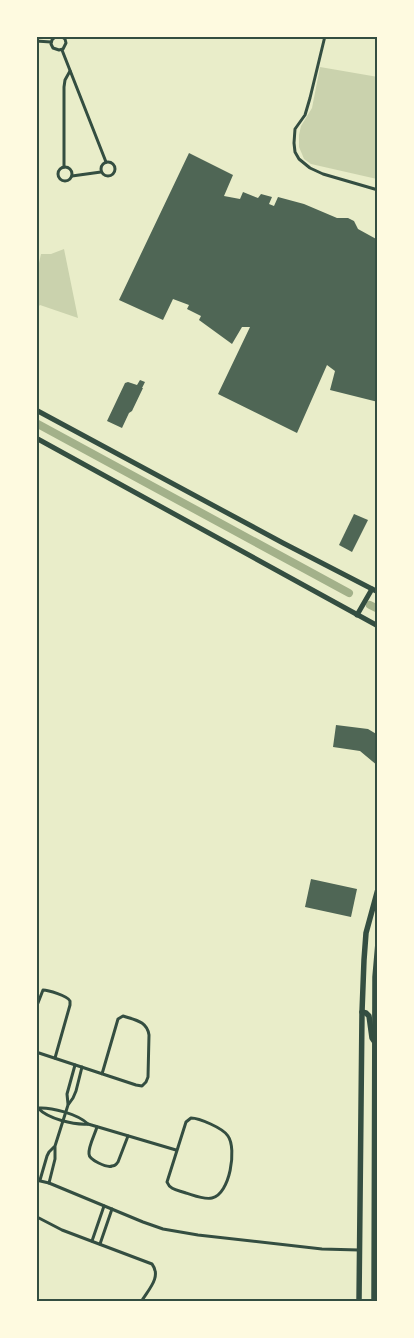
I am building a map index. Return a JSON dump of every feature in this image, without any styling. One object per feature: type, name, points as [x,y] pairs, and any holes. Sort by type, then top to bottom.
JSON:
[{"type":"main road","points":[[36,410],[283,543],[375,590],[357,615]]},
{"type":"main road","points":[[36,438],[378,626]]},
{"type":"main road","points":[[359,1302],[364,945],[378,890]]},
{"type":"main road","points":[[374,1302],[376,962],[378,943]]},
{"type":"main road","points":[[362,1012],[369,1016],[372,1038],[376,1042]]},
{"type":"street","points":[[51,42],[56,36]]},
{"type":"street","points":[[61,36],[65,39],[66,43],[62,50]]},
{"type":"street","points":[[325,36],[310,98],[304,115],[295,129],[295,152],[299,159],[310,168],[323,174],[378,190]]},
{"type":"street","points":[[36,41],[51,42]]},
{"type":"street","points":[[51,42],[53,48],[62,50]]},
{"type":"street","points":[[62,50],[106,162]]},
{"type":"street","points":[[64,167],[64,87],[65,80],[70,71]]},
{"type":"street","points":[[101,172],[102,165],[106,162]]},
{"type":"street","points":[[64,167],[58,173],[60,179],[66,182],[72,176],[101,172],[107,176],[114,174],[113,164],[106,162]]},
{"type":"street","points":[[64,167],[70,170],[72,176]]},
{"type":"street","points":[[36,1008],[43,990],[61,995],[70,1001],[55,1058]]},
{"type":"street","points":[[36,1052],[55,1058],[75,1065],[82,1067],[102,1074],[136,1085],[144,1084],[148,1077],[148,1030],[142,1022],[123,1016],[118,1019],[102,1074]]},
{"type":"street","points":[[68,1105],[67,1094],[75,1065]]},
{"type":"street","points":[[49,1183],[55,1159],[55,1146],[68,1105],[75,1094],[82,1067]]},
{"type":"street","points":[[37,1108],[46,1108],[81,1118],[88,1124]]},
{"type":"street","points":[[37,1108],[46,1115],[79,1124],[88,1124],[176,1150]]},
{"type":"street","points":[[191,1118],[199,1119],[218,1128],[228,1136],[231,1144],[232,1158],[228,1180],[220,1193],[213,1198],[203,1197],[173,1189],[168,1185],[167,1182],[176,1150],[186,1122],[191,1118]]},
{"type":"street","points":[[97,1127],[89,1149],[89,1156],[91,1160],[109,1167],[116,1165],[118,1162],[128,1136]]},
{"type":"street","points":[[55,1146],[47,1156],[38,1180],[163,1229],[325,1250],[359,1250]]},
{"type":"street","points":[[92,1241],[104,1206]]},
{"type":"street","points":[[100,1244],[112,1209]]},
{"type":"street","points":[[37,1217],[62,1230],[148,1262],[154,1266],[156,1278],[141,1302]]},
{"type":"green space","points":[[320,67],[378,77],[377,179],[311,164],[304,159],[299,147],[299,135],[301,126],[312,108]]},
{"type":"green space","points":[[64,249],[78,318],[40,305],[36,309],[36,265],[39,263],[41,254],[51,254]]},
{"type":"building","points":[[189,153],[233,175],[224,196],[240,199],[243,192],[258,198],[261,194],[272,197],[269,204],[274,206],[278,197],[304,204],[337,218],[348,218],[354,221],[358,229],[378,240],[378,402],[330,390],[335,371],[327,365],[297,433],[218,394],[250,327],[242,327],[232,344],[199,320],[201,316],[187,309],[189,305],[173,299],[163,320],[119,300]]},
{"type":"building","points":[[140,380],[145,382],[143,388],[122,428],[107,421],[125,383],[137,385]]},
{"type":"building","points":[[354,514],[368,520],[352,552],[339,545]]},
{"type":"building","points":[[336,725],[368,729],[378,735],[378,766],[360,751],[333,747]]},
{"type":"building","points":[[311,879],[357,889],[351,917],[305,907]]},
{"type":"waterway","points":[[36,423],[349,593]]},
{"type":"waterway","points":[[370,605],[378,609]]}]
